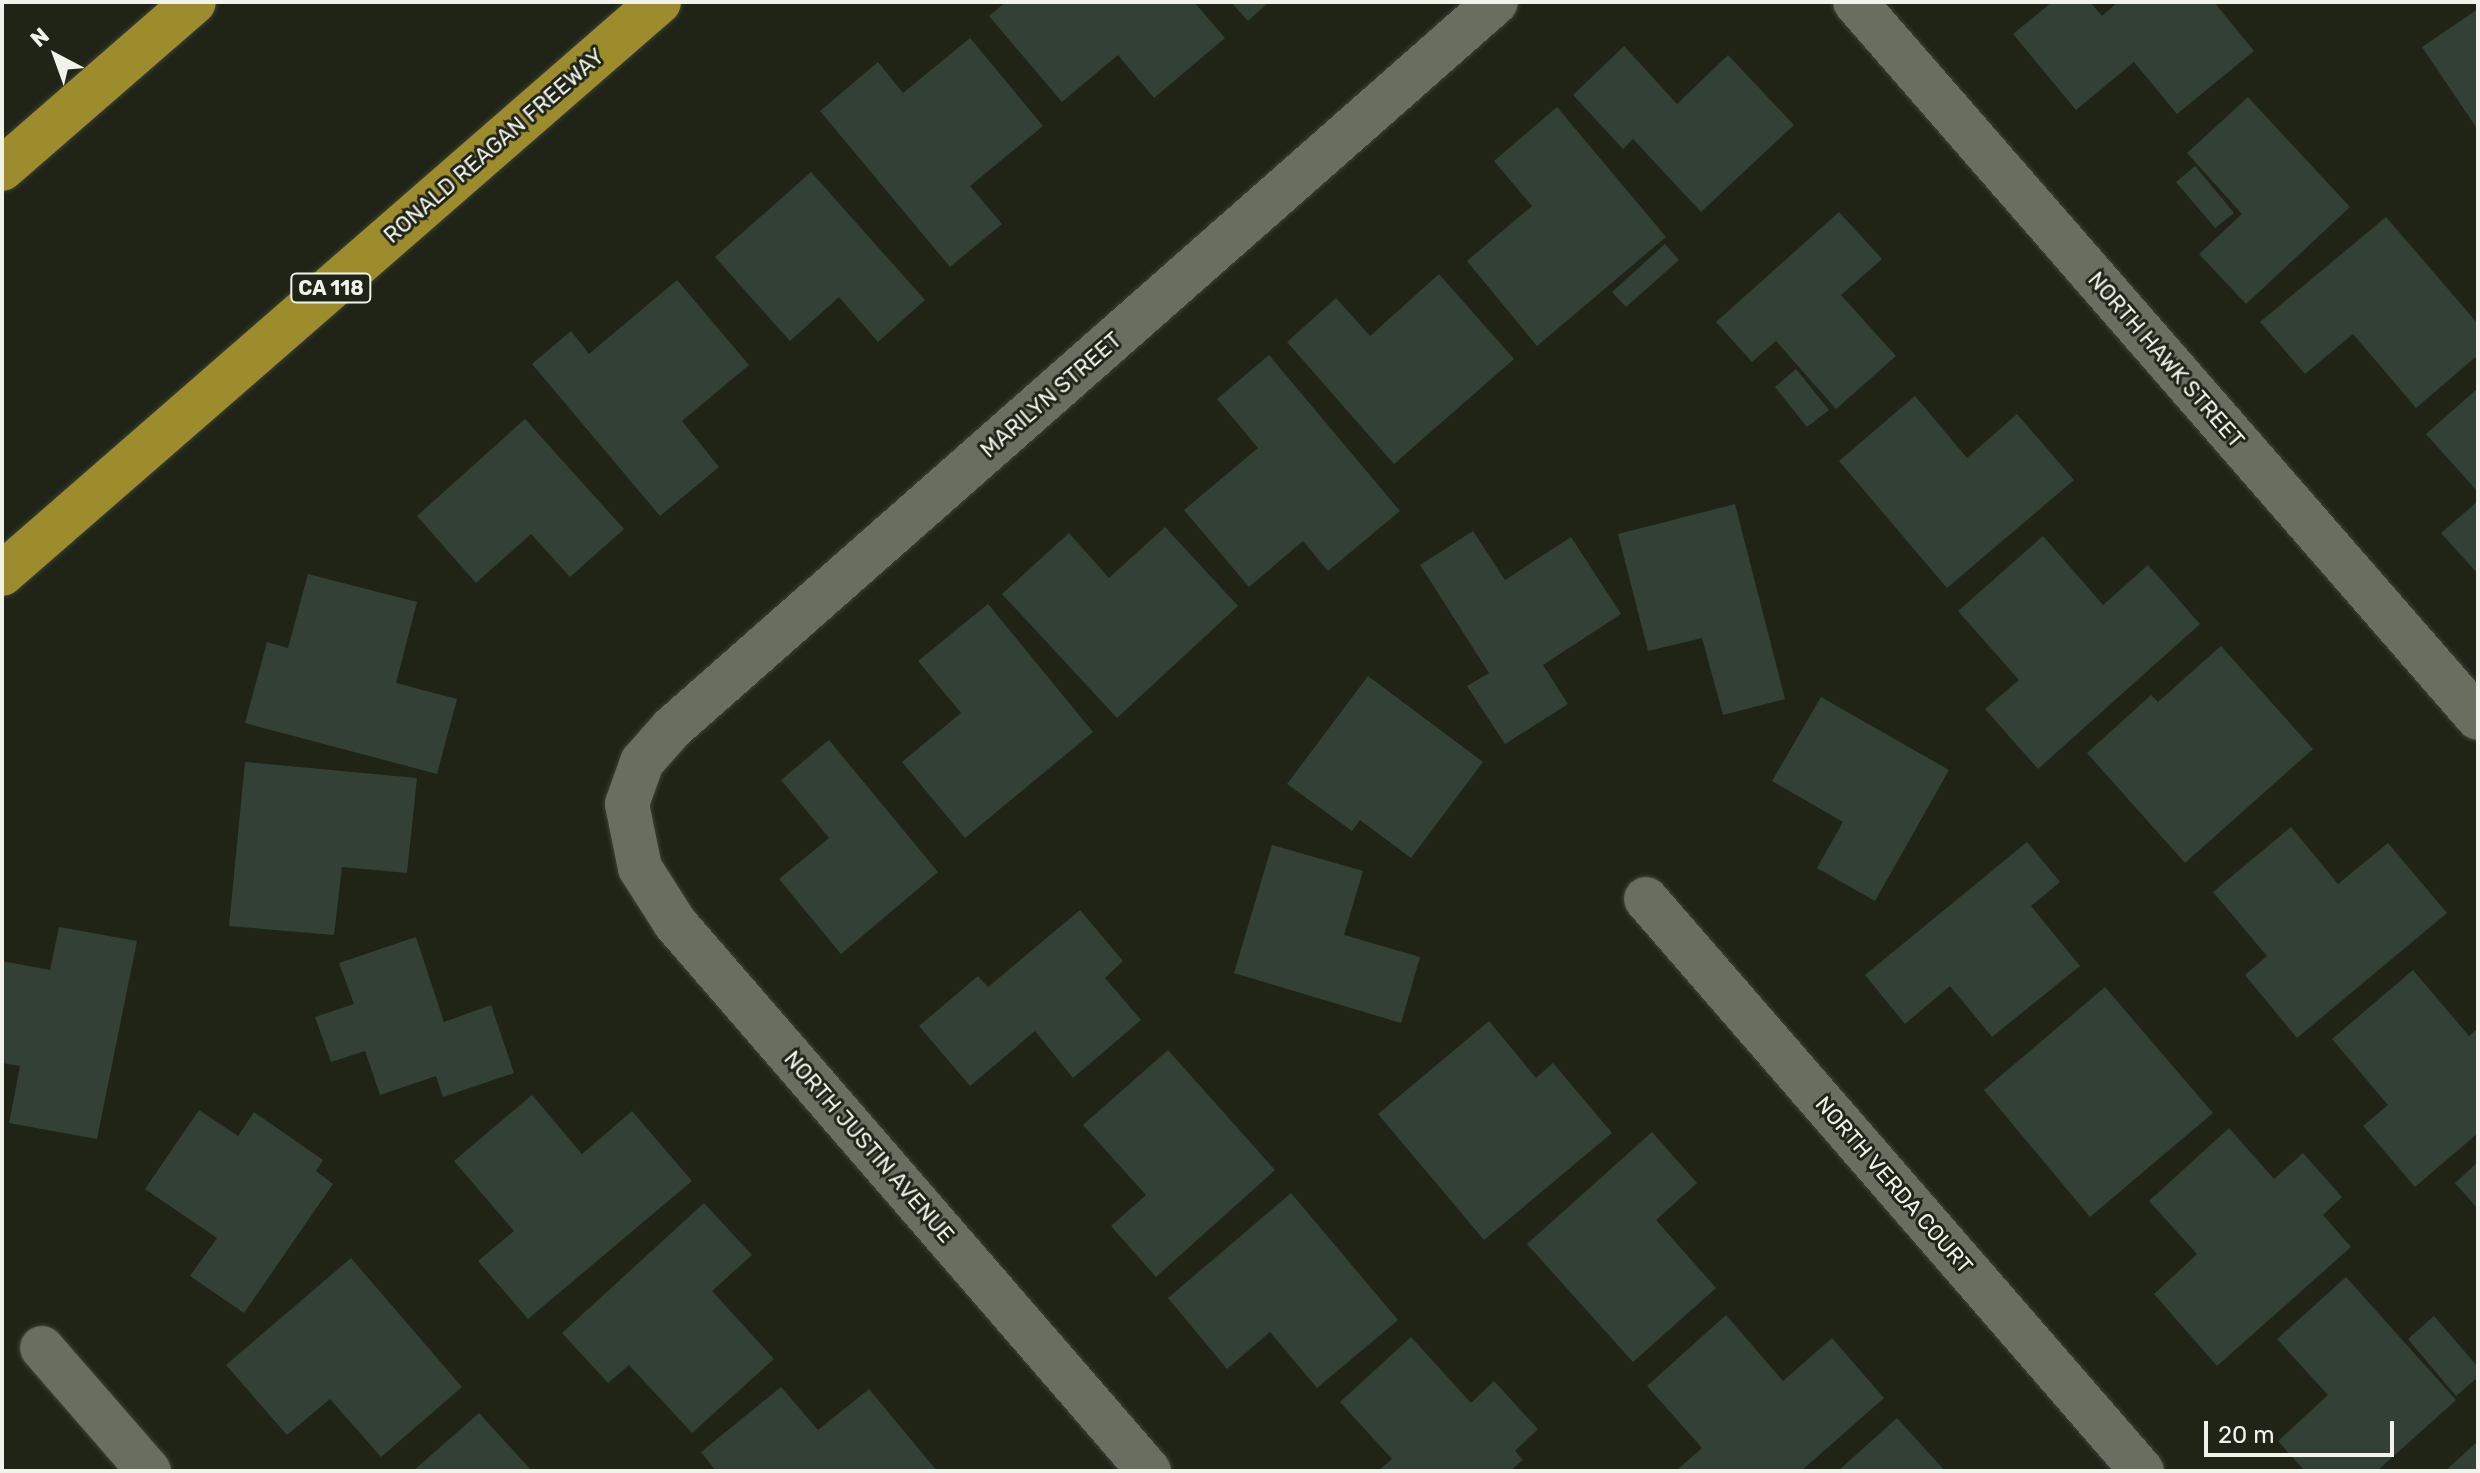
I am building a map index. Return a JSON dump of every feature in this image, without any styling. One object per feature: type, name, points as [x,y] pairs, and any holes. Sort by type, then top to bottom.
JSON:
[{"type":"highway","points":[[2,169],[194,2]]},
{"type":"highway","name":"RONALD REAGAN FREEWAY","points":[[2,574],[659,2]]},
{"type":"street","name":"MARILYN STREET","points":[[627,804],[642,762],[672,728],[1496,2]]},
{"type":"street","name":"NORTH HAWK STREET","points":[[1855,2],[2478,718]]},
{"type":"street","name":"NORTH JUSTIN AVENUE","points":[[627,804],[640,868],[675,923],[1149,1471]]},
{"type":"street","name":"NORTH VERDA COURT","points":[[1646,899],[2142,1471]]},
{"type":"street","points":[[42,1348],[149,1471]]},
{"type":"building","points":[[1006,2],[1194,2],[1225,38],[1154,98],[1118,55],[1062,102],[989,16]]},
{"type":"building","points":[[1231,2],[1269,2],[1248,21]]},
{"type":"building","points":[[2052,2],[2090,2],[2102,16],[2118,2],[2214,2],[2254,51],[2177,114],[2134,62],[2076,110],[2013,34]]},
{"type":"building","points":[[2478,9],[2478,130],[2422,47]]},
{"type":"building","points":[[970,38],[1043,126],[970,186],[1002,224],[950,267],[820,111],[878,62],[903,93]]},
{"type":"building","points":[[1624,46],[1677,104],[1728,55],[1794,125],[1701,212],[1633,139],[1623,149],[1573,95]]},
{"type":"building","points":[[2248,97],[2350,207],[2246,304],[2199,254],[2242,214],[2187,153]]},
{"type":"building","points":[[1557,107],[1666,237],[1537,346],[1467,261],[1532,206],[1494,161]]},
{"type":"building","points":[[2195,166],[2234,213],[2215,228],[2176,182]]},
{"type":"building","points":[[811,172],[925,300],[878,342],[839,297],[790,341],[715,257]]},
{"type":"building","points":[[1839,212],[1882,259],[1841,295],[1896,356],[1836,409],[1776,341],[1752,362],[1716,322]]},
{"type":"building","points":[[2386,217],[2478,324],[2478,355],[2416,408],[2353,334],[2305,374],[2260,322]]},
{"type":"building","points":[[1665,244],[1679,260],[1626,307],[1612,292]]},
{"type":"building","points":[[1439,274],[1514,359],[1394,464],[1287,342],[1336,298],[1370,336]]},
{"type":"building","points":[[677,280],[749,365],[682,421],[719,467],[660,516],[532,364],[571,331],[589,354]]},
{"type":"building","points":[[1269,355],[1400,511],[1328,571],[1303,541],[1249,587],[1184,510],[1258,448],[1217,399]]},
{"type":"building","points":[[1796,369],[1829,410],[1807,427],[1775,387]]},
{"type":"building","points":[[2478,388],[2478,492],[2426,434]]},
{"type":"building","points":[[1915,396],[1967,458],[2017,414],[2074,480],[1947,588],[1839,461]]},
{"type":"building","points":[[525,419],[624,529],[570,577],[531,534],[476,583],[417,516]]},
{"type":"building","points":[[2478,501],[2478,574],[2441,533]]},
{"type":"building","points":[[1735,504],[1785,699],[1723,715],[1702,638],[1648,651],[1618,534]]},
{"type":"building","points":[[1165,527],[1238,606],[1117,718],[1002,594],[1069,533],[1109,578]]},
{"type":"building","points":[[1473,531],[1505,580],[1571,537],[1621,614],[1543,665],[1568,704],[1505,744],[1467,686],[1489,673],[1420,565]]},
{"type":"building","points":[[2043,536],[2103,605],[2148,565],[2200,624],[2038,769],[1985,709],[2019,680],[1958,611]]},
{"type":"building","points":[[308,574],[417,602],[396,683],[457,699],[437,774],[245,723],[267,642],[288,648]]},
{"type":"building","points":[[988,604],[1093,732],[965,838],[902,762],[961,713],[918,661]]},
{"type":"building","points":[[2221,646],[2313,749],[2185,863],[2087,753],[2151,695],[2158,702]]},
{"type":"building","points":[[1368,676],[1483,762],[1411,858],[1360,820],[1352,831],[1287,784]]},
{"type":"building","points":[[1821,697],[1949,770],[1875,901],[1817,868],[1843,822],[1772,781]]},
{"type":"building","points":[[829,740],[938,872],[841,954],[779,879],[829,838],[781,780]]},
{"type":"building","points":[[245,762],[417,778],[407,873],[342,867],[334,935],[229,926]]},
{"type":"building","points":[[2291,827],[2338,884],[2388,843],[2447,913],[2297,1038],[2245,975],[2267,956],[2213,892]]},
{"type":"building","points":[[2027,842],[2060,882],[2031,906],[2080,966],[1992,1037],[1950,986],[1905,1024],[1865,975]]},
{"type":"building","points":[[1272,845],[1363,871],[1344,935],[1420,957],[1401,1023],[1234,973]]},
{"type":"building","points":[[1080,910],[1123,961],[1105,978],[1141,1020],[1073,1078],[1035,1031],[970,1086],[919,1026],[978,976],[988,987]]},
{"type":"building","points":[[59,927],[137,941],[97,1139],[9,1123],[20,1066],[2,1063],[2,961],[50,970]]},
{"type":"building","points":[[416,937],[444,1022],[491,1005],[514,1073],[443,1097],[436,1076],[380,1095],[365,1051],[331,1062],[315,1017],[354,1004],[339,963]]},
{"type":"building","points":[[2413,970],[2469,1036],[2478,1028],[2478,1133],[2415,1187],[2363,1126],[2388,1105],[2332,1039]]},
{"type":"building","points":[[2105,987],[2213,1113],[2090,1217],[1984,1090]]},
{"type":"building","points":[[1489,1021],[1536,1078],[1553,1063],[1612,1133],[1484,1240],[1378,1114]]},
{"type":"building","points":[[1168,1050],[1275,1170],[1156,1277],[1111,1226],[1146,1195],[1083,1125]]},
{"type":"building","points":[[532,1095],[582,1154],[632,1111],[692,1181],[528,1319],[478,1261],[514,1231],[454,1161]]},
{"type":"building","points":[[199,1110],[238,1136],[254,1112],[323,1160],[316,1171],[333,1184],[244,1313],[190,1276],[217,1238],[145,1189]]},
{"type":"building","points":[[2229,1128],[2274,1179],[2303,1153],[2342,1197],[2323,1215],[2351,1247],[2217,1366],[2154,1294],[2197,1254],[2149,1201]]},
{"type":"building","points":[[1652,1132],[1697,1183],[1656,1220],[1716,1288],[1633,1362],[1527,1244]]},
{"type":"building","points":[[2478,1162],[2478,1209],[2455,1183]]},
{"type":"building","points":[[1291,1193],[1398,1320],[1317,1388],[1270,1332],[1227,1369],[1168,1298]]},
{"type":"building","points":[[704,1203],[752,1255],[712,1291],[774,1359],[692,1433],[629,1365],[608,1383],[562,1333]]},
{"type":"building","points":[[351,1258],[462,1387],[381,1457],[330,1399],[287,1435],[226,1365]]},
{"type":"building","points":[[2346,1277],[2456,1400],[2377,1471],[2305,1471],[2278,1441],[2328,1395],[2277,1339]]},
{"type":"building","points":[[1726,1315],[1783,1381],[1832,1338],[1884,1398],[1801,1471],[1676,1471],[1702,1448],[1647,1386]]},
{"type":"building","points":[[2434,1316],[2478,1367],[2478,1377],[2456,1396],[2408,1339]]},
{"type":"building","points":[[1411,1337],[1471,1403],[1494,1381],[1538,1429],[1515,1451],[1523,1460],[1510,1471],[1378,1471],[1392,1459],[1340,1402]]},
{"type":"building","points":[[781,1387],[818,1430],[869,1389],[937,1471],[716,1471],[701,1452]]},
{"type":"building","points":[[479,1413],[532,1471],[413,1471]]},
{"type":"building","points":[[1897,1418],[1945,1471],[1838,1471]]},
{"type":"building","points":[[2478,1441],[2478,1471],[2445,1471]]}]
